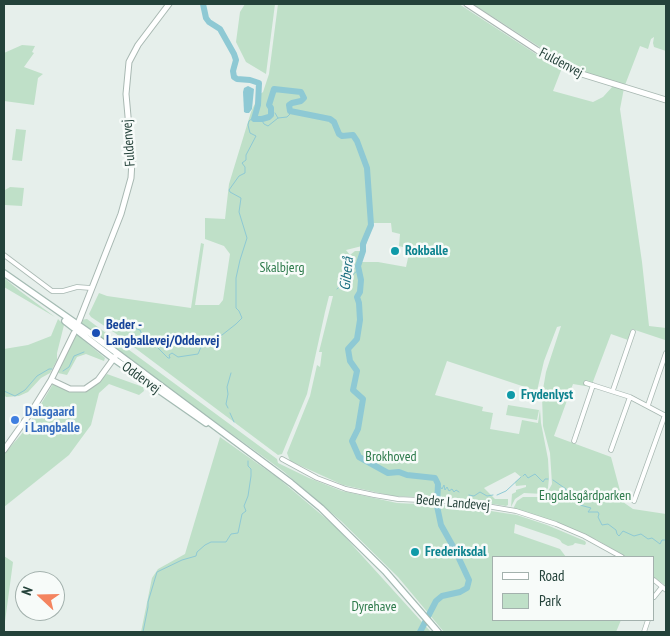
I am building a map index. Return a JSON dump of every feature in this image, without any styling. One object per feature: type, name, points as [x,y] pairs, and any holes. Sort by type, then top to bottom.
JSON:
[{"type":"main road","name":"Oddervej","points":[[4,273],[115,357],[224,432],[291,483],[321,508],[385,571],[437,630]]},
{"type":"street","name":"Fuldenvej","points":[[79,321],[121,214],[131,178],[132,161],[126,94],[129,62],[138,45],[169,4]]},
{"type":"street","name":"Fuldenvej","points":[[467,4],[572,71],[666,100]]},
{"type":"street","points":[[4,255],[52,291],[63,291],[77,287],[91,288]]},
{"type":"street","points":[[613,390],[633,332]]},
{"type":"street","points":[[4,450],[51,380],[74,333]]},
{"type":"street","points":[[648,405],[666,353]]},
{"type":"street","points":[[51,380],[70,389],[85,389],[98,380],[115,357]]},
{"type":"street","points":[[586,383],[613,390],[630,397],[666,416],[634,501]]},
{"type":"street","points":[[574,441],[593,385]]},
{"type":"street","points":[[611,450],[630,397]]},
{"type":"street","name":"Beder Landevej","points":[[282,459],[317,478],[346,489],[398,499],[463,502],[528,515],[584,536],[620,556]]},
{"type":"green space","points":[[245,4],[275,4],[266,74],[246,62],[236,42],[240,12]]},
{"type":"green space","points":[[278,4],[459,4],[542,58],[562,68],[553,91],[593,102],[603,97],[613,86],[624,88],[620,109],[642,262],[649,326],[666,328],[666,336],[665,340],[632,329],[628,340],[611,334],[591,387],[573,384],[554,436],[611,457],[623,502],[633,509],[666,514],[666,586],[655,578],[655,556],[624,556],[597,540],[568,527],[513,509],[517,501],[523,497],[545,497],[552,484],[550,453],[543,426],[542,395],[546,372],[561,326],[557,327],[544,361],[537,391],[447,361],[435,395],[483,407],[482,411],[493,413],[490,429],[519,434],[522,420],[538,423],[540,409],[548,459],[548,488],[544,494],[524,493],[515,499],[511,507],[512,494],[516,490],[526,487],[526,485],[516,486],[515,482],[521,477],[515,472],[484,488],[495,499],[508,499],[508,505],[506,506],[460,499],[393,496],[343,485],[290,461],[287,453],[310,396],[317,365],[320,367],[322,352],[319,352],[333,296],[329,296],[307,394],[282,454],[278,455],[91,317],[89,314],[99,293],[107,296],[191,308],[201,243],[204,244],[195,305],[219,305],[223,300],[230,254],[224,246],[205,239],[205,218],[225,219],[229,184],[251,112],[259,95],[263,92],[269,74]],"holes":[[[372,223],[391,223],[392,232],[400,234],[399,246],[410,249],[406,267],[378,262],[359,262],[363,251],[355,251],[350,255],[346,250],[366,245]]]},
{"type":"green space","points":[[473,4],[666,4],[666,51],[654,47],[654,37],[651,39],[648,49],[640,46],[625,85],[592,75],[566,64]]},
{"type":"green space","points":[[22,45],[35,46],[32,52],[34,53],[24,67],[43,74],[38,78],[34,105],[4,101],[4,53]]},
{"type":"green space","points":[[16,129],[26,130],[22,161],[12,160]]},
{"type":"green space","points":[[10,187],[24,188],[22,206],[5,205],[5,190]]},
{"type":"green space","points":[[4,278],[20,291],[55,317],[4,287]]},
{"type":"green space","points":[[58,319],[64,325],[57,360],[50,373],[41,378],[28,392],[19,396],[6,397],[4,395],[4,349],[28,345],[51,336]]},
{"type":"green space","points":[[87,319],[277,459],[278,463],[309,478],[342,491],[397,503],[458,506],[517,515],[585,541],[585,545],[575,543],[568,546],[556,538],[515,524],[514,533],[560,549],[565,556],[492,556],[492,621],[621,621],[616,632],[444,632],[398,577],[341,521],[283,471],[80,324],[81,320]]},
{"type":"green space","points":[[76,334],[105,358],[104,361],[86,354],[77,357],[67,375],[58,373]]},
{"type":"green space","points":[[107,374],[143,387],[144,391],[139,395],[109,384],[99,393],[91,425],[69,455],[4,507],[4,454],[26,429],[53,384],[68,391],[80,392],[90,389]]},
{"type":"green space","points":[[508,405],[539,410],[537,420],[506,415]]},
{"type":"green space","name":"Dyrehave","points":[[220,437],[278,478],[336,527],[431,632],[141,632],[152,578],[158,569],[185,554]]},
{"type":"green space","points":[[4,556],[13,562],[4,629]]},
{"type":"water","points":[[248,86],[254,89],[252,109],[249,113],[246,113],[244,112],[243,92],[244,88]]},
{"type":"waterway","name":"Giberå","points":[[203,4],[206,18],[220,29],[234,54],[236,60],[233,71],[234,77],[259,83],[258,105],[254,119],[262,119],[271,115],[269,105],[274,89],[301,92],[304,98],[289,105],[290,111],[330,119],[334,122],[339,134],[342,136],[353,135],[367,168],[371,225],[363,244],[363,251],[358,266],[361,280],[360,292],[357,297],[360,320],[357,339],[348,349],[350,361],[357,371],[353,390],[363,399],[358,429],[352,441],[359,457],[388,473],[399,472],[407,475],[435,478],[438,484],[437,506],[441,525],[469,580],[467,588],[460,592],[442,596],[436,601],[420,632]]},
{"type":"waterway","points":[[261,119],[268,126],[278,118],[287,117],[292,112]]},
{"type":"waterway","points":[[275,113],[278,118]]},
{"type":"waterway","points":[[106,325],[116,322],[140,330],[145,341],[154,344],[170,358],[169,355],[172,353],[178,357],[198,354],[201,347],[209,345],[242,318],[236,308],[236,278],[247,238],[239,212],[241,198],[229,190],[239,176],[245,173],[245,167],[242,163],[246,160],[246,155],[256,136],[250,133],[248,125],[249,121],[254,117]]},
{"type":"waterway","points":[[337,289],[358,270]]},
{"type":"waterway","points":[[63,371],[69,367],[74,356],[84,352]]},
{"type":"waterway","points":[[4,391],[15,396],[25,390],[37,376],[52,369]]},
{"type":"waterway","points":[[228,408],[226,404],[227,387],[231,373]]},
{"type":"waterway","points":[[230,413],[234,422]]},
{"type":"waterway","points":[[143,632],[148,602],[157,572],[182,560],[196,556],[197,552],[211,542],[226,542],[231,534],[238,533],[242,514],[246,511],[244,506],[248,496],[251,476],[248,461]]},
{"type":"waterway","points":[[523,476],[525,474],[528,478],[535,474],[543,482],[545,479],[548,479]]},
{"type":"waterway","points":[[497,495],[506,491],[521,477]]},
{"type":"waterway","points":[[553,480],[566,489],[566,492],[574,496],[580,505],[591,508],[588,512],[598,512],[602,525],[608,524],[616,530],[619,536],[623,531],[634,536],[641,534],[648,539],[652,538],[660,544],[662,540],[666,540]]},
{"type":"waterway","points":[[438,484],[442,489],[444,485],[445,490],[447,487],[449,491],[452,489],[454,492],[456,490],[459,492]]},
{"type":"waterway","points":[[469,495],[474,496],[480,492],[487,496],[493,495]]},
{"type":"place","name":"Rokballe","points":[[395,251]]},
{"type":"place","name":"Beder - Langballevej/Oddervej","points":[[96,333]]},
{"type":"place","name":"Frydenlyst","points":[[511,395]]},
{"type":"place","name":"Dalsgaard i Langballe","points":[[15,420]]},
{"type":"place","name":"Frederiksdal","points":[[415,552]]},
{"type":"park label","name":"Skalbjerg","points":[[282,268]]},
{"type":"park label","name":"Brokhoved","points":[[391,457]]},
{"type":"park label","name":"Engdalsgårdparken","points":[[585,496]]}]
